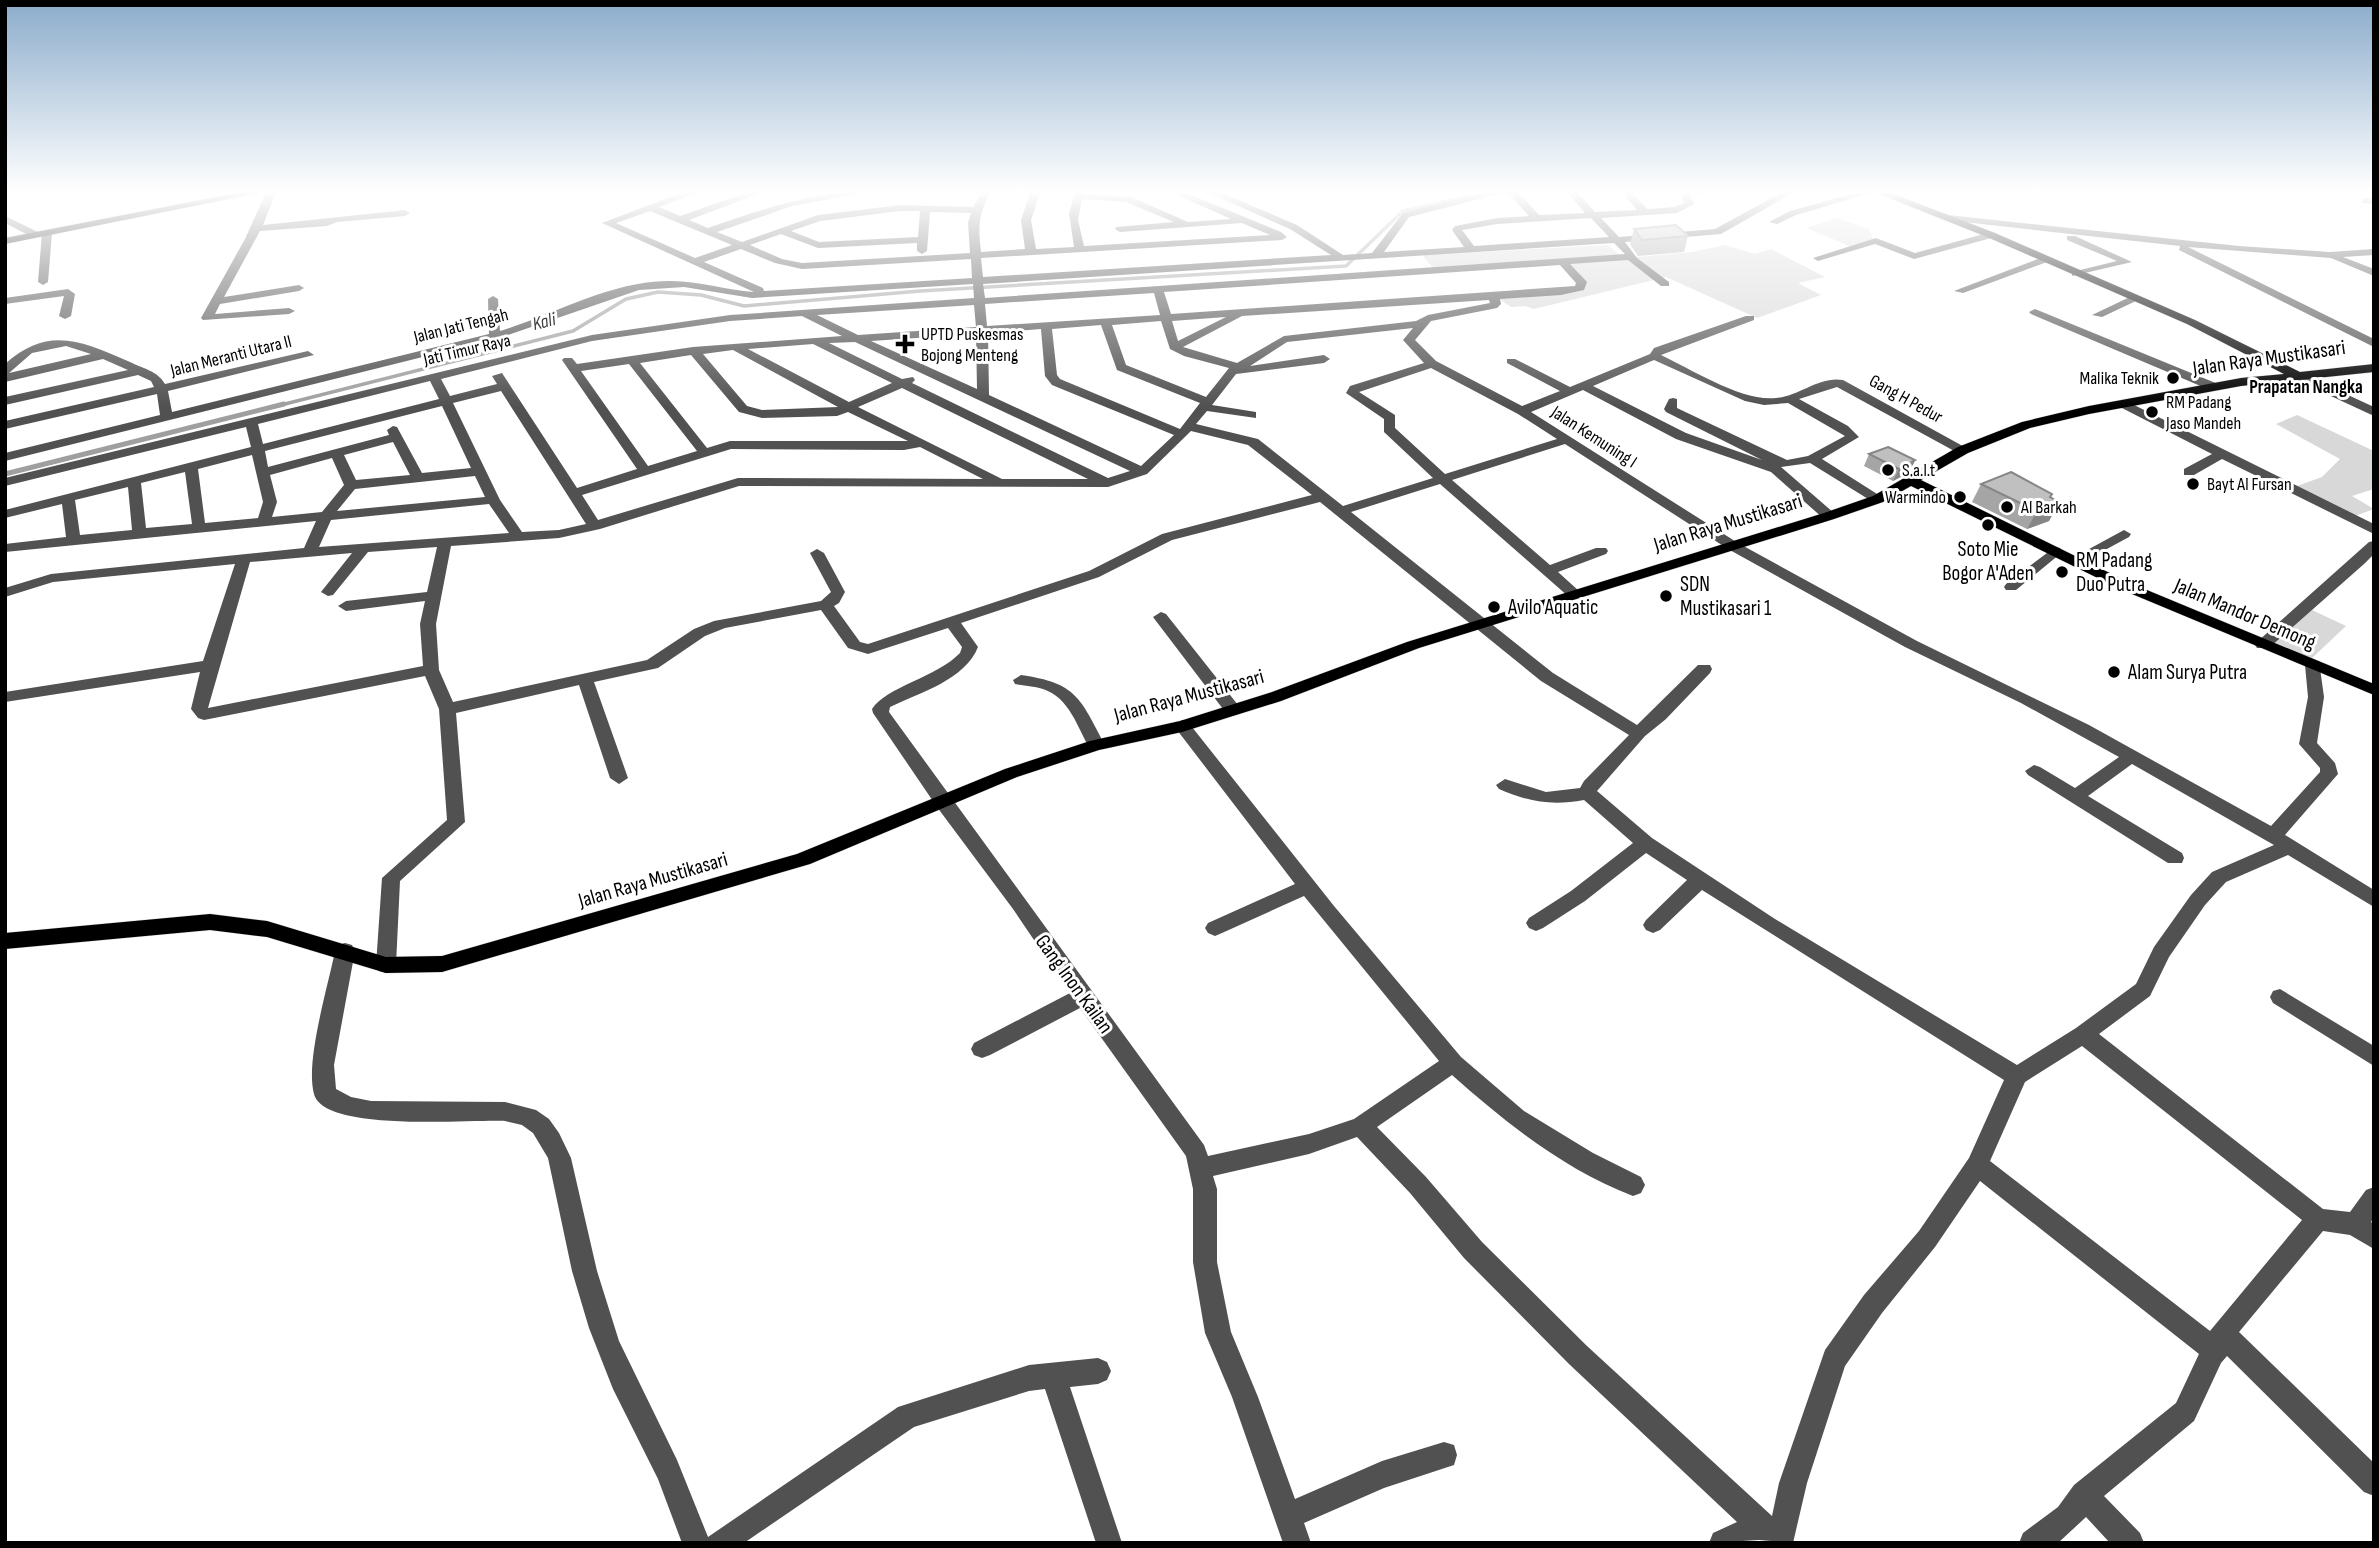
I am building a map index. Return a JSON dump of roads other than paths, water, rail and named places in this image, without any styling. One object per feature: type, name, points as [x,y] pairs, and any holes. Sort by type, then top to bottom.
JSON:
[{"type":"main road","points":[[2048,262],[2235,342],[2296,375]]},
{"type":"main road","name":"Jalan Raya Mustikasari","points":[[5,941],[210,922],[267,929],[386,965],[442,964],[676,898],[831,849],[1011,773],[1096,744],[1182,726],[1275,697],[1413,645],[1829,516],[1878,499],[1964,450],[2026,425],[2214,387],[2296,375],[2374,368]]},
{"type":"main road","name":"Jalan Mandor Demong","points":[[1912,481],[2148,596],[2374,690]]},
{"type":"street","points":[[43,262],[43,282]]},
{"type":"street","points":[[237,262],[207,318],[289,311]]},
{"type":"street","points":[[695,262],[765,293]]},
{"type":"street","points":[[785,262],[802,266],[859,262]]},
{"type":"street","points":[[977,262],[983,397]]},
{"type":"street","name":"Jalan Jati Tengah","points":[[5,457],[495,336],[523,328],[615,292],[635,288],[686,284],[738,294],[765,293],[977,281],[1102,262]]},
{"type":"street","name":"Jati Timur Raya","points":[[5,482],[434,376],[487,357],[556,347],[618,333],[683,324],[980,298],[1158,289],[1406,288],[1584,262]]},
{"type":"street","points":[[1637,262],[1665,284]]},
{"type":"street","points":[[1959,291],[2037,262]]},
{"type":"street","points":[[2076,274],[2126,262]]},
{"type":"street","points":[[2212,262],[2374,344]]},
{"type":"street","points":[[2348,262],[2374,273]]},
{"type":"street","points":[[575,368],[735,346],[1244,312],[1406,288],[1493,296],[1580,288],[1582,282],[1564,264]]},
{"type":"street","points":[[217,301],[299,288]]},
{"type":"street","points":[[1158,289],[1174,347],[1188,354],[1236,369],[1324,359]]},
{"type":"street","points":[[5,301],[68,292],[70,294],[65,316]]},
{"type":"street","points":[[1493,296],[1496,304],[1490,307],[1429,318],[1424,323],[1409,340],[1432,364],[1352,391],[1391,418],[1388,429],[1574,594]]},
{"type":"street","points":[[2098,315],[2134,298]]},
{"type":"street","points":[[493,299],[495,336]]},
{"type":"street","points":[[1174,347],[1244,312]]},
{"type":"street","points":[[2035,312],[2214,387]]},
{"type":"street","points":[[804,314],[1142,471]]},
{"type":"street","points":[[1522,411],[1654,356],[1658,350],[1750,318]]},
{"type":"street","points":[[1105,321],[1121,367],[1206,404],[1252,415]]},
{"type":"street","points":[[5,593],[51,578],[310,552],[519,538],[595,526],[738,482],[938,468],[999,481],[1108,483],[1142,471],[1185,430],[1236,369],[1289,337],[1424,323]]},
{"type":"street","points":[[1045,325],[1051,376],[1056,382],[1185,430],[1253,442],[1547,677],[1638,733]]},
{"type":"street","points":[[481,339],[487,357],[595,526]]},
{"type":"street","points":[[813,340],[1108,483]]},
{"type":"street","points":[[5,371],[28,350],[71,342],[156,379],[162,390],[167,417]]},
{"type":"street","points":[[735,346],[796,381],[922,443],[938,468],[999,481]]},
{"type":"street","points":[[556,347],[575,368],[599,408],[645,471]]},
{"type":"street","points":[[693,350],[743,409],[749,412],[833,413],[850,408],[928,372]]},
{"type":"street","points":[[5,378],[104,355]]},
{"type":"street","name":"Jalan Meranti Utara II","points":[[5,425],[307,355]]},
{"type":"street","points":[[1654,356],[1756,401],[1775,402],[1790,399],[1844,429],[1853,437],[1812,459],[1786,464],[1675,412],[1670,409],[1673,402]]},
{"type":"street","points":[[631,359],[704,452]]},
{"type":"street","points":[[1511,361],[1571,391]]},
{"type":"street","name":"Jalan Kemuning I","points":[[1432,364],[1522,411],[1733,546],[1911,644],[2027,699],[2132,756],[2281,842],[2374,901]]},
{"type":"street","points":[[5,401],[142,371]]},
{"type":"street","points":[[2296,375],[2374,412]]},
{"type":"street","points":[[434,376],[493,500],[519,538]]},
{"type":"street","name":"Gang H Pedur","points":[[1790,399],[1832,383],[1842,384],[1964,450]]},
{"type":"street","points":[[5,514],[505,386]]},
{"type":"street","points":[[1585,386],[1681,436],[1776,469],[1829,516]]},
{"type":"street","points":[[2124,404],[2374,530]]},
{"type":"street","points":[[385,418],[398,437],[418,478]]},
{"type":"street","points":[[250,422],[260,450],[270,502],[264,520]]},
{"type":"street","points":[[265,472],[398,437]]},
{"type":"street","points":[[1341,511],[1566,440]]},
{"type":"street","points":[[574,493],[704,452],[737,445],[904,446],[922,443]]},
{"type":"street","points":[[2189,472],[2223,453]]},
{"type":"street","points":[[337,455],[351,485]]},
{"type":"street","points":[[1812,459],[1878,499]]},
{"type":"street","points":[[191,467],[199,527]]},
{"type":"street","points":[[310,552],[326,517],[351,485],[481,471]]},
{"type":"street","points":[[134,481],[140,535]]},
{"type":"street","points":[[825,605],[854,645],[862,649],[1094,573],[1167,537],[1322,497]]},
{"type":"street","points":[[68,498],[73,540]]},
{"type":"street","points":[[5,548],[264,520],[326,517],[493,500]]},
{"type":"street","points":[[2076,560],[2124,534]]},
{"type":"street","points":[[386,965],[391,878],[456,822],[447,709],[431,670],[428,624],[445,542]]},
{"type":"street","points":[[2263,645],[2367,565],[2374,545]]},
{"type":"street","points":[[328,592],[364,548]]},
{"type":"street","points":[[1547,571],[1601,551]]},
{"type":"street","points":[[2011,587],[2055,551]]},
{"type":"street","points":[[447,709],[652,664],[675,651],[693,636],[717,625],[825,605],[834,600],[838,592],[817,553]]},
{"type":"street","points":[[244,558],[210,666],[199,709],[204,714],[431,670]]},
{"type":"street","points":[[5,586],[37,583]]},
{"type":"street","points":[[346,606],[432,596]]},
{"type":"street","points":[[1161,617],[1232,709]]},
{"type":"street","name":"Gang Inon Kailan","points":[[951,621],[970,647],[966,659],[947,672],[884,703],[880,709],[943,803],[1020,904],[1196,1152],[1205,1189],[1205,1262],[1218,1333],[1245,1396],[1297,1543]]},
{"type":"street","points":[[1773,1536],[1834,1359],[1873,1304],[1927,1239],[1977,1165],[2017,1076],[2083,1034],[2143,990],[2161,953],[2198,900],[2219,877],[2281,842],[2329,774],[2329,767],[2308,744],[2315,707],[2313,665]]},
{"type":"street","points":[[5,696],[210,666]]},
{"type":"street","points":[[1588,793],[1590,785],[1634,741],[1638,733],[1660,715],[1704,668]]},
{"type":"street","points":[[585,679],[619,778]]},
{"type":"street","points":[[1021,680],[1051,684],[1063,689],[1072,699],[1096,744]]},
{"type":"street","points":[[1182,726],[1453,1063],[1517,1118],[1585,1160],[1633,1185]]},
{"type":"street","points":[[2075,797],[2132,756]]},
{"type":"street","points":[[2034,771],[2175,858]]},
{"type":"street","points":[[1506,785],[1537,799],[1547,800],[1588,793]]},
{"type":"street","points":[[1588,793],[1645,843],[2017,1076]]},
{"type":"street","points":[[1536,923],[1578,896],[1645,843]]},
{"type":"street","points":[[1653,925],[1701,879]]},
{"type":"street","points":[[1215,928],[1308,886]]},
{"type":"street","points":[[345,951],[323,1065],[325,1094],[347,1106],[385,1111],[503,1111],[531,1118],[548,1132],[558,1152],[580,1257],[603,1331],[618,1371],[664,1462],[696,1543]]},
{"type":"street","points":[[982,1049],[1083,996]]},
{"type":"street","points":[[2280,997],[2374,1057]]},
{"type":"street","points":[[2083,1034],[2318,1219],[2364,1231],[2374,1198]]},
{"type":"street","points":[[1200,1168],[1309,1144],[1361,1126],[1453,1063]]},
{"type":"street","points":[[1361,1126],[1418,1185],[1473,1251],[1597,1373],[1773,1536]]},
{"type":"street","points":[[1977,1165],[2219,1343],[2374,1482]]},
{"type":"street","points":[[2033,1543],[2056,1528],[2080,1504],[2084,1495],[2185,1412],[2219,1343],[2318,1219]]},
{"type":"street","points":[[719,1543],[907,1416],[1029,1378],[1098,1371]]},
{"type":"street","points":[[1054,1375],[1109,1541]]},
{"type":"street","points":[[1287,1516],[1382,1475],[1444,1455]]},
{"type":"street","points":[[2084,1495],[2130,1543]]},
{"type":"street","points":[[1723,1543],[1773,1536]]},
{"type":"waterway","name":"Kali","points":[[277,406],[573,331],[626,299],[658,292],[701,295],[744,306],[920,291],[1346,266],[1350,262]]},
{"type":"waterway","name":"Kali","points":[[5,474],[284,404]]},
{"type":"place","name":"UPTD Puskesmas Bojong Menteng","points":[[905,344]]},
{"type":"place","name":"Malika Teknik","points":[[2173,378]]},
{"type":"place","name":"RM Padang Jaso Mandeh","points":[[2152,412]]},
{"type":"place","name":"S.a.l.t","points":[[1888,470]]},
{"type":"place","name":"Bayt Al Fursan","points":[[2193,484]]},
{"type":"place","name":"Warmindo","points":[[1960,497]]},
{"type":"place","name":"Al Barkah","points":[[2007,507]]},
{"type":"place","name":"Soto Mie Bogor A'Aden","points":[[1988,525]]},
{"type":"place","name":"RM Padang Duo Putra","points":[[2062,572]]},
{"type":"place","name":"SDN Mustikasari 1","points":[[1666,596]]},
{"type":"place","name":"Avilo Aquatic","points":[[1494,607]]},
{"type":"place","name":"Alam Surya Putra","points":[[2114,672]]},
{"type":"district","name":"Prapatan Nangka","points":[[2306,387]]}]
